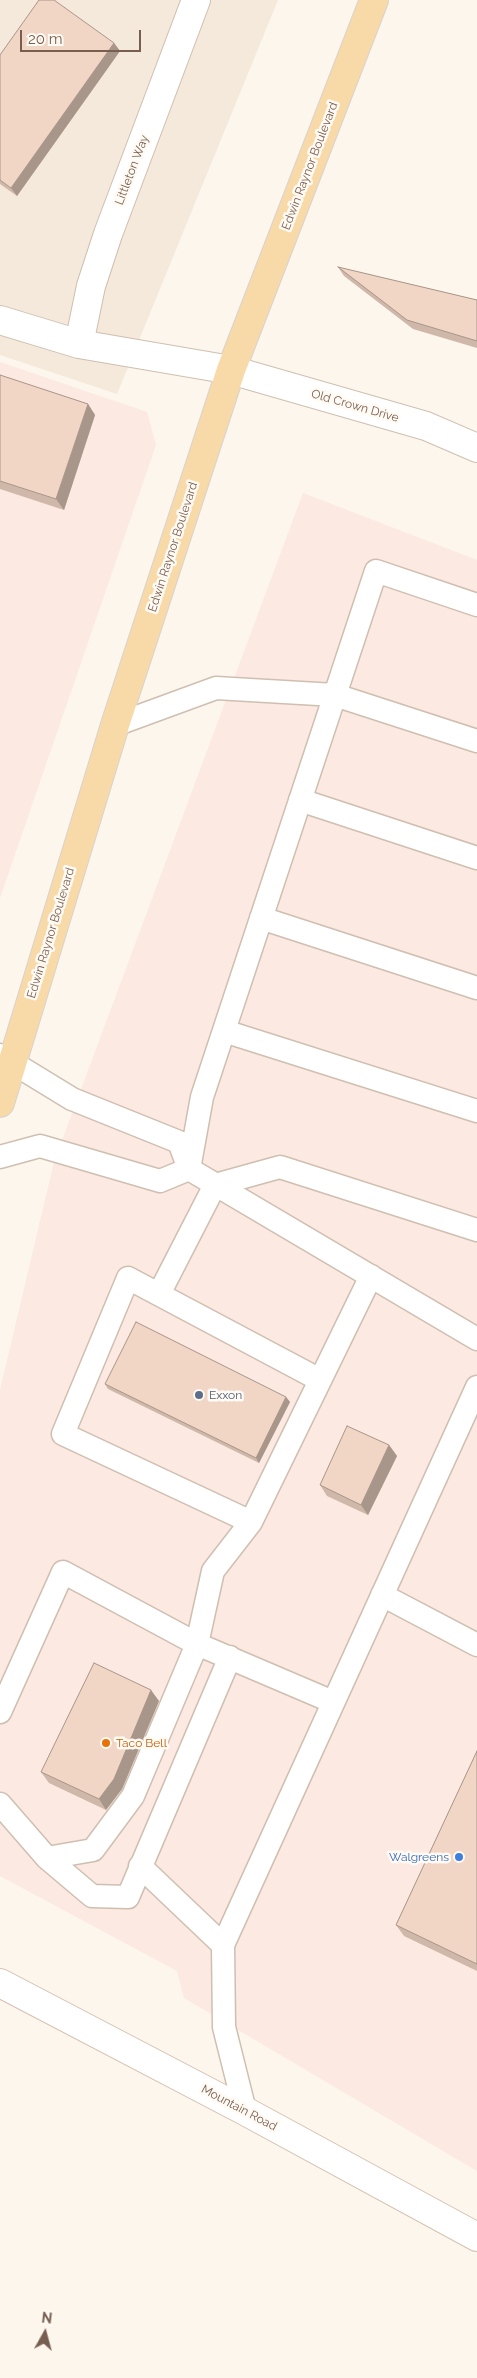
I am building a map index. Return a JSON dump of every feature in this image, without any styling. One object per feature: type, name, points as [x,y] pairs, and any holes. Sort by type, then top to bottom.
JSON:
[{"type":"main road","name":"Edwin Raynor Boulevard","points":[[0,1103],[6,1058],[231,370],[374,0]]},
{"type":"street","name":"Littleton Way","points":[[79,344],[91,286],[108,234],[196,0]]},
{"type":"street","points":[[0,320],[79,344],[231,370]]},
{"type":"street","name":"Old Crown Drive","points":[[231,370],[426,426],[477,448]]},
{"type":"street","name":"Mountain Road","points":[[0,1983],[475,2230]]},
{"type":"lane","points":[[189,1170],[202,1097],[376,571],[477,605]]},
{"type":"lane","points":[[115,725],[216,688],[335,695],[477,741]]},
{"type":"lane","points":[[300,800],[477,858]]},
{"type":"lane","points":[[261,918],[477,988]]},
{"type":"lane","points":[[224,1031],[477,1111]]},
{"type":"lane","points":[[6,1058],[72,1099],[179,1142],[189,1170],[477,1339]]},
{"type":"lane","points":[[0,1157],[40,1146],[160,1182],[189,1170]]},
{"type":"lane","points":[[159,1294],[215,1185],[280,1167],[477,1230]]},
{"type":"lane","points":[[47,1858],[93,1850],[133,1796],[197,1644],[213,1571],[251,1522],[371,1276]]},
{"type":"lane","points":[[251,1522],[64,1434],[128,1278],[320,1380]]},
{"type":"lane","points":[[245,2111],[224,2027],[222,1944],[477,1387]]},
{"type":"lane","points":[[0,1712],[63,1572],[197,1644],[333,1702]]},
{"type":"lane","points":[[382,1595],[470,1641]]},
{"type":"lane","points":[[0,1804],[47,1858],[92,1896],[128,1897],[230,1657]]},
{"type":"lane","points":[[140,1866],[222,1944]]},
{"type":"shaded area","points":[[0,0],[278,0],[117,394],[0,355]]},
{"type":"shaded area","points":[[0,362],[147,412],[156,445],[0,898]]},
{"type":"shaded area","points":[[303,493],[477,560],[477,2171],[184,1998],[177,1971],[0,1876],[0,1390],[54,1162]]},
{"type":"building","points":[[39,0],[54,0],[114,43],[11,188],[0,180],[0,55]]},
{"type":"building","points":[[338,267],[477,300],[477,341],[407,320]]},
{"type":"building","points":[[0,375],[88,404],[56,499],[0,481]]},
{"type":"building","name":"Exxon","points":[[136,1322],[286,1397],[256,1458],[105,1384]]},
{"type":"building","points":[[347,1426],[389,1445],[361,1505],[320,1485]]},
{"type":"building","name":"Taco Bell","points":[[94,1663],[151,1690],[114,1779],[99,1799],[41,1772]]},
{"type":"building","name":"Walgreens","points":[[477,1751],[477,1964],[396,1925]]},
{"type":"place","name":"Exxon","points":[[199,1395]]},
{"type":"place","name":"Taco Bell","points":[[106,1743]]},
{"type":"place","name":"Walgreens","points":[[459,1857]]}]
